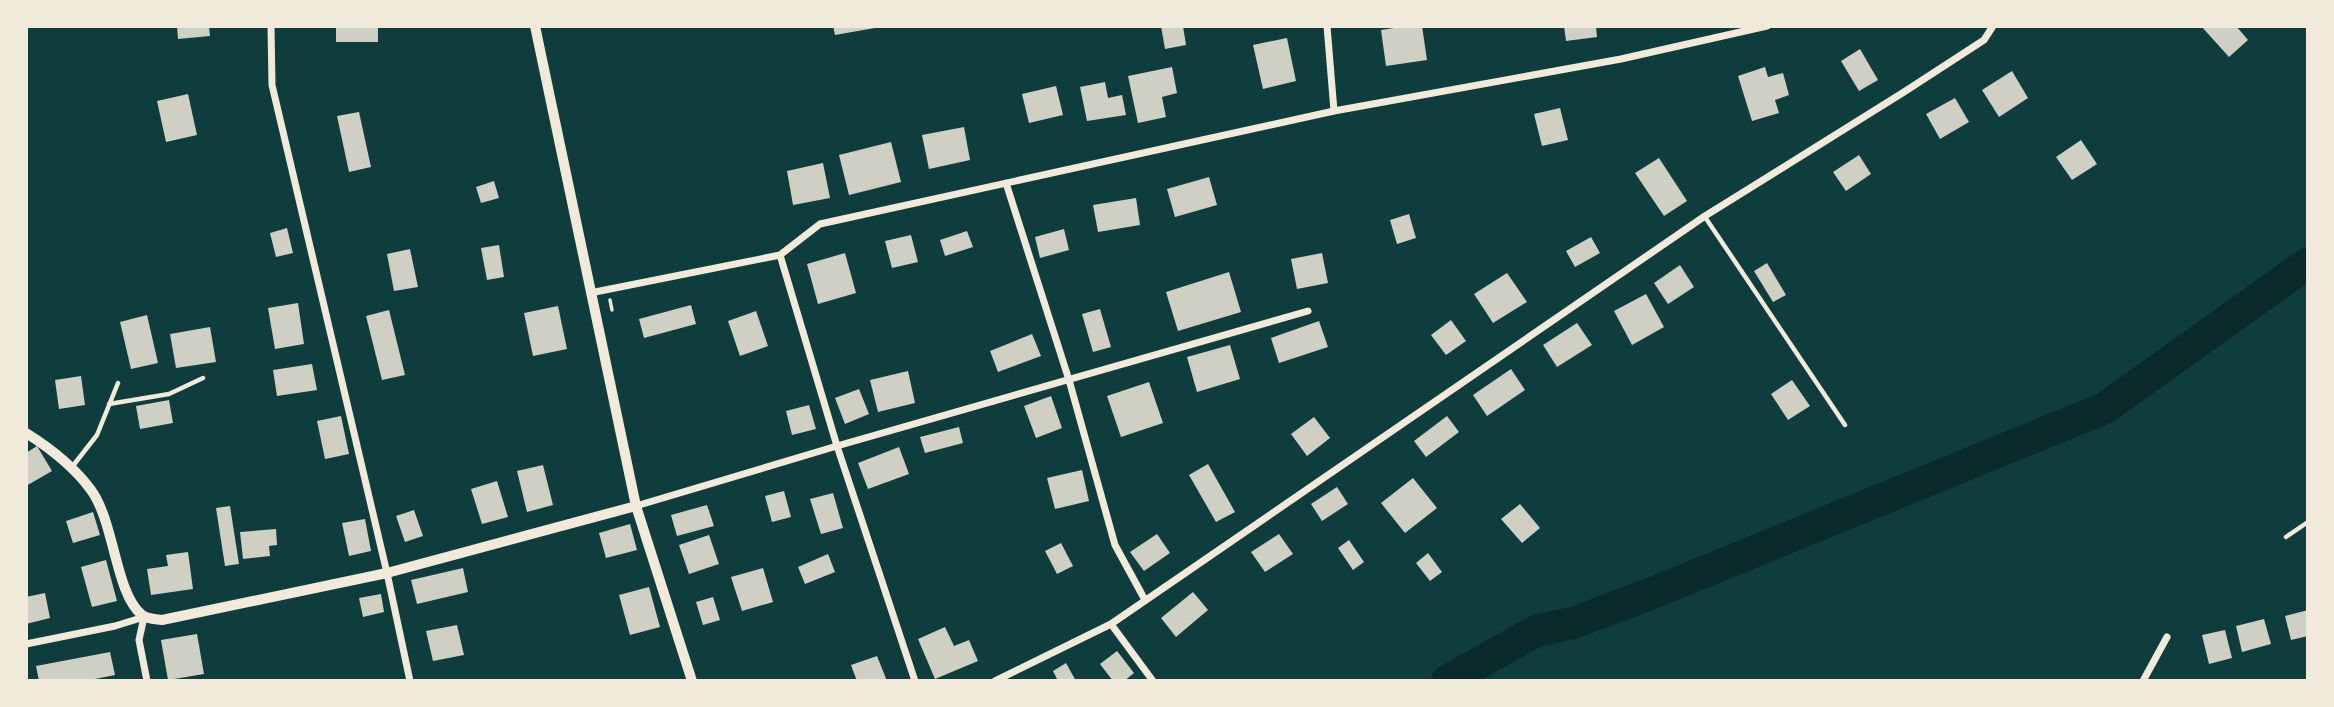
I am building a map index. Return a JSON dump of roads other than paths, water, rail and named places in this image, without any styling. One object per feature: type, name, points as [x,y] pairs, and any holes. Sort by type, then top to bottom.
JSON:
[{"type":"street","points":[[271,26],[272,85],[410,681]]},
{"type":"street","points":[[535,26],[636,506],[692,681]]},
{"type":"street","points":[[1327,26],[1334,111]]},
{"type":"street","points":[[590,292],[608,291],[780,255],[820,224],[1334,111],[1621,59],[1768,26]]},
{"type":"street","points":[[995,681],[1111,624],[1705,216],[1984,40],[1993,26]]},
{"type":"street","points":[[1006,183],[1069,380],[1115,545],[1145,600]]},
{"type":"street","points":[[780,255],[837,446],[915,681]]},
{"type":"street","points":[[26,644],[116,626],[144,617],[162,620],[387,573],[636,506],[1308,311]]},
{"type":"street","points":[[26,433],[71,468],[92,491],[106,520],[129,601],[144,617]]},
{"type":"street","points":[[144,617],[139,640],[147,681]]},
{"type":"street","points":[[1111,624],[1153,681]]},
{"type":"street","points":[[2143,681],[2167,637]]},
{"type":"lane","points":[[1705,216],[1845,425]]},
{"type":"lane","points":[[110,404],[169,394],[203,377]]},
{"type":"lane","points":[[71,468],[97,435],[118,383]]},
{"type":"lane","points":[[2286,537],[2308,522]]},
{"type":"waterway","points":[[1447,681],[1536,631],[1573,623],[1655,592],[2105,408],[2308,263]]}]
